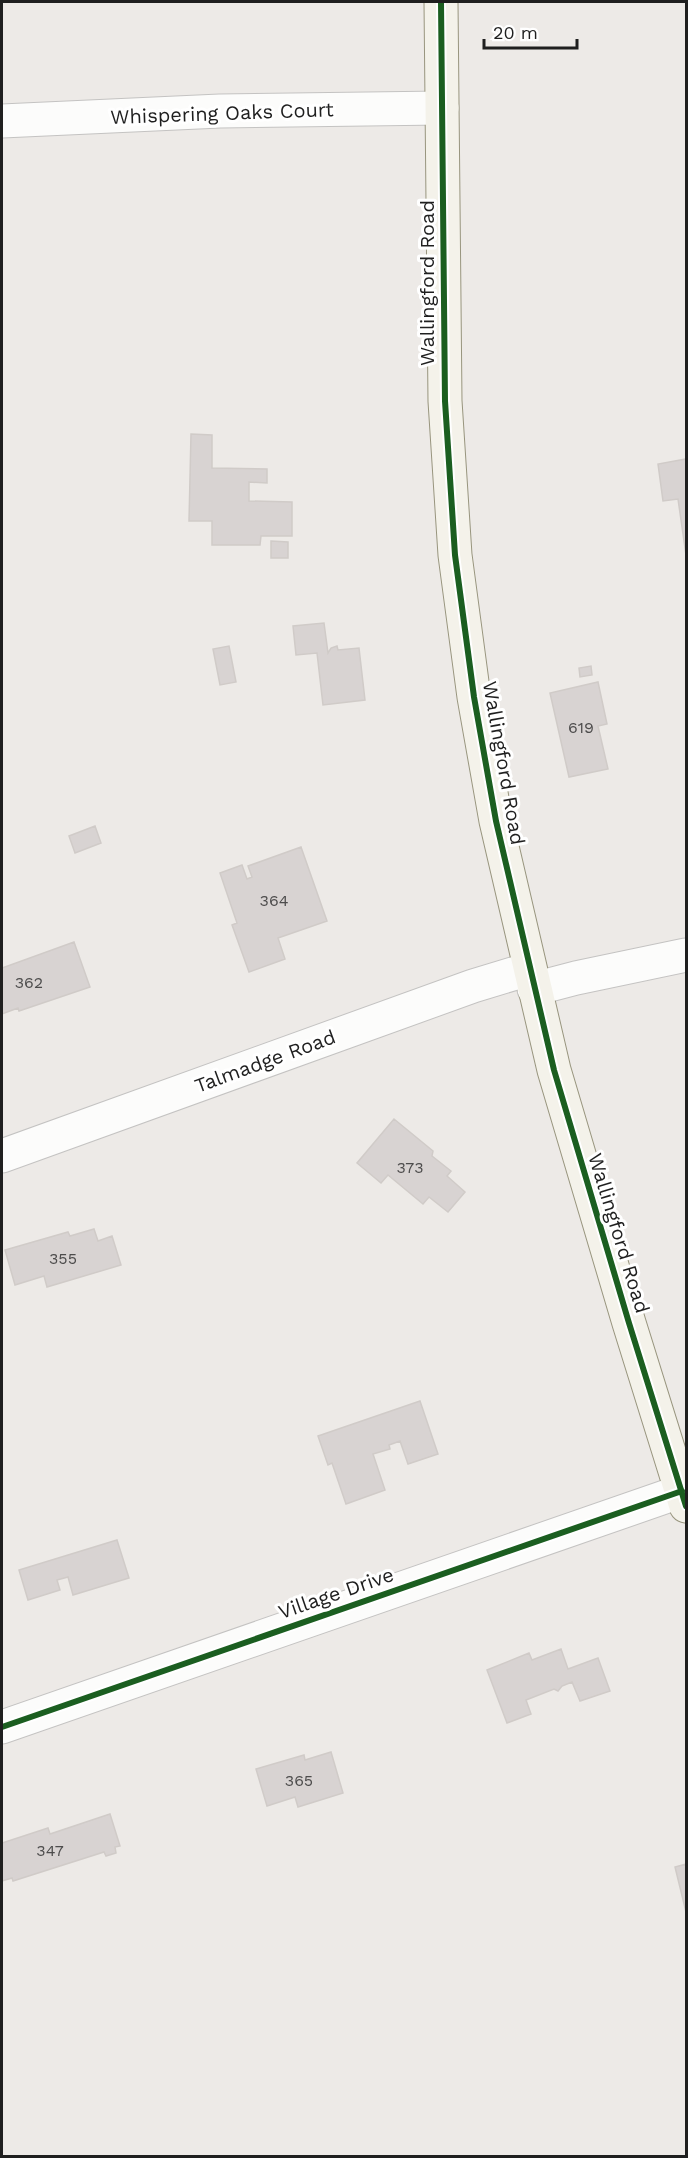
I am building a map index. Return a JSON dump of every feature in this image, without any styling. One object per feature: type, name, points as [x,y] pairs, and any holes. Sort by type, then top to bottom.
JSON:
[{"type":"street","name":"Wallingford Road","points":[[441,2],[445,400],[455,555],[474,697],[494,809],[532,979],[579,1160],[684,1499]]},
{"type":"street","name":"Whispering Oaks Court","points":[[2,121],[220,111],[442,108]]},
{"type":"street","name":"Talmadge Road","points":[[2,1156],[462,990],[532,979],[576,978],[687,955]]},
{"type":"street","name":"Village Drive","points":[[2,1727],[684,1499]]},
{"type":"building","points":[[191,434],[212,435],[212,468],[267,469],[267,483],[249,482],[249,501],[292,502],[292,536],[261,536],[260,545],[212,545],[212,521],[189,521]]},
{"type":"building","points":[[686,459],[686,555],[678,499],[663,501],[658,464]]},
{"type":"building","points":[[271,541],[288,542],[288,558],[271,558]]},
{"type":"building","points":[[324,623],[328,653],[331,648],[337,646],[338,650],[359,648],[365,700],[323,705],[317,653],[296,655],[293,626]]},
{"type":"building","points":[[229,646],[236,682],[220,685],[213,649]]},
{"type":"building","points":[[591,666],[592,675],[580,677],[579,668]]},
{"type":"building","points":[[598,682],[607,724],[598,726],[608,769],[569,777],[550,693]]},
{"type":"building","points":[[95,826],[101,843],[75,853],[69,836]]},
{"type":"building","points":[[301,847],[327,921],[278,938],[285,959],[249,972],[232,925],[237,923],[220,873],[242,865],[247,879],[252,877],[248,866]]},
{"type":"building","points":[[74,942],[90,987],[19,1011],[18,1008],[2,1014],[2,968]]},
{"type":"building","points":[[394,1119],[433,1151],[432,1156],[451,1171],[447,1176],[465,1192],[448,1212],[429,1197],[423,1204],[388,1175],[381,1183],[357,1163]]},
{"type":"building","points":[[94,1229],[98,1241],[112,1236],[121,1265],[47,1287],[44,1276],[15,1285],[5,1250],[68,1232],[70,1236]]},
{"type":"building","points":[[420,1401],[438,1454],[408,1464],[400,1441],[389,1445],[390,1449],[373,1454],[385,1490],[346,1504],[332,1463],[328,1465],[318,1436]]},
{"type":"building","points":[[117,1540],[129,1578],[73,1595],[68,1577],[57,1580],[60,1590],[28,1600],[19,1570]]},
{"type":"building","points":[[561,1649],[568,1669],[598,1658],[610,1691],[580,1701],[572,1682],[562,1686],[558,1691],[554,1689],[526,1700],[531,1714],[507,1723],[487,1670],[529,1653],[532,1660]]},
{"type":"building","points":[[331,1752],[343,1793],[298,1807],[295,1797],[267,1806],[256,1769],[304,1755],[305,1760]]},
{"type":"building","points":[[110,1814],[120,1846],[115,1847],[116,1853],[106,1856],[104,1852],[13,1881],[12,1878],[2,1881],[2,1843],[48,1828],[50,1834]]},
{"type":"building","points":[[686,1864],[686,1912],[675,1867]]},
{"type":"cycle path","points":[[441,2],[445,401],[455,555],[474,697],[496,821],[554,1070],[686,1506]]},
{"type":"cycle path","points":[[2,1727],[682,1491]]}]
